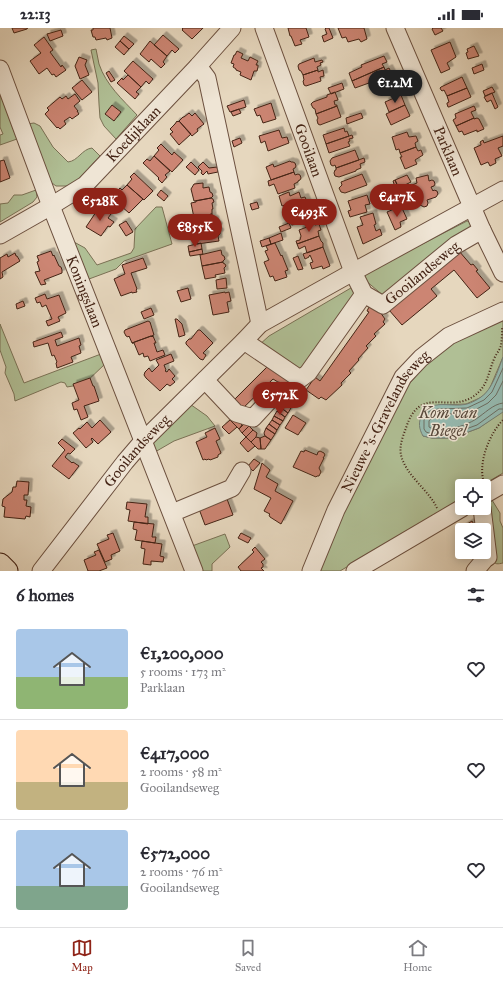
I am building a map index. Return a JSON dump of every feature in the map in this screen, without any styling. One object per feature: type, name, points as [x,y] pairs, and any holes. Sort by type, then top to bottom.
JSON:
[{"type":"main road","points":[[0,564],[7,571]]},
{"type":"street","name":"Koedijklaan","points":[[0,234],[51,206],[85,185],[232,28]]},
{"type":"street","name":"Gooilaan","points":[[264,28],[353,272]]},
{"type":"street","name":"Parklaan","points":[[395,28],[482,230],[503,273]]},
{"type":"street","points":[[198,66],[206,78],[260,324]]},
{"type":"street","name":"Koningslaan","points":[[0,69],[51,206],[194,571]]},
{"type":"street","name":"Gooilandseweg","points":[[41,571],[143,441],[260,324],[503,190]]},
{"type":"street","name":"Gooilandseweg","points":[[353,272],[364,294],[382,305],[456,245],[482,230]]},
{"type":"street","name":"Gooilandseweg","points":[[244,341],[300,379],[308,373],[364,294]]},
{"type":"street","name":"Nieuwe 's-Gravelandseweg","points":[[311,571],[336,510],[403,377],[421,358],[448,336],[501,312]]},
{"type":"street","points":[[204,380],[236,413],[253,418],[278,391]]},
{"type":"street","points":[[172,513],[232,488],[242,471]]},
{"type":"street","points":[[491,491],[503,484]]},
{"type":"street","points":[[355,571],[455,512]]},
{"type":"street","points":[[482,567],[488,557],[483,515]]},
{"type":"path","points":[[442,520],[432,500],[410,472],[402,458],[400,448],[406,426],[419,406],[432,402],[460,402],[473,397],[478,393],[490,374],[493,361],[500,346],[503,323],[501,312]]},
{"type":"path","points":[[500,346],[503,343]]},
{"type":"path","points":[[484,479],[483,464],[488,446],[492,434],[503,420]]},
{"type":"green space","points":[[96,49],[99,64],[106,79],[115,92],[137,115],[116,139],[104,126],[100,118],[98,83],[91,50]]},
{"type":"green space","points":[[0,93],[17,139],[0,145],[0,135],[3,134],[0,127]]},
{"type":"green space","points":[[34,123],[40,126],[53,147],[68,162],[75,160],[85,150],[92,148],[100,156],[77,181],[69,186],[56,186],[48,180],[27,124]]},
{"type":"green space","points":[[36,190],[37,197],[33,202],[0,222],[0,204],[8,203],[14,195],[22,195]]},
{"type":"green space","points":[[156,207],[162,207],[172,244],[124,261],[116,269],[89,279],[74,242],[85,248],[97,265],[131,253],[134,248],[135,229]]},
{"type":"green space","points":[[467,221],[473,222],[474,229],[385,297],[365,280],[364,274]]},
{"type":"green space","points":[[356,285],[359,289],[305,373],[258,346],[269,336]]},
{"type":"green space","points":[[503,319],[503,357],[489,390],[482,397],[466,404],[438,405],[423,436],[432,438],[452,438],[479,428],[503,411],[503,473],[491,480],[455,479],[455,502],[340,571],[318,571],[360,474],[399,396],[426,364],[445,347]]},
{"type":"green space","points":[[0,324],[24,383],[101,354],[105,364],[84,384],[67,387],[65,383],[61,382],[15,401],[14,394],[5,373],[6,367],[0,350]]},
{"type":"green space","points":[[187,402],[207,416],[215,426],[174,441],[155,452],[153,441]]},
{"type":"green space","points":[[491,501],[500,513],[500,521],[503,528],[503,563],[500,564],[493,562],[492,560],[491,523],[487,523],[486,515],[491,515]]},
{"type":"green space","points":[[225,534],[230,547],[212,564],[212,571],[202,571],[192,546]]},
{"type":"water","name":"Kom van Biegel","points":[[503,357],[503,412],[479,428],[452,438],[432,438],[423,436],[420,423],[422,415],[426,410],[436,405],[467,404],[485,394],[497,374]]},
{"type":"building","points":[[12,28],[27,28],[27,29],[14,33]]},
{"type":"building","points":[[93,28],[110,28],[112,38],[107,40],[106,38],[96,40],[95,37],[93,37],[91,30],[93,30]]},
{"type":"building","points":[[182,28],[203,28],[192,39],[182,30]]},
{"type":"building","points":[[288,28],[306,28],[309,37],[300,40],[302,44],[295,46]]},
{"type":"building","points":[[326,28],[329,28],[333,38],[324,42],[322,36],[327,34]]},
{"type":"building","points":[[338,28],[364,28],[367,39],[361,42],[359,39],[348,42],[346,37],[342,38]]},
{"type":"building","points":[[441,28],[443,31],[435,35],[432,29]]},
{"type":"building","points":[[61,30],[63,36],[50,41],[47,34]]},
{"type":"building","points":[[163,35],[179,49],[175,53],[172,50],[167,56],[154,45]]},
{"type":"building","points":[[124,36],[134,44],[129,49],[120,41]]},
{"type":"building","points":[[44,37],[53,50],[50,52],[61,67],[62,65],[66,70],[56,77],[54,74],[52,75],[47,68],[39,74],[30,61],[41,53],[34,45]]},
{"type":"building","points":[[120,41],[129,49],[124,55],[115,47]]},
{"type":"building","points":[[150,41],[167,56],[163,62],[165,64],[161,68],[151,59],[149,62],[140,54]]},
{"type":"building","points":[[450,42],[456,57],[447,63],[450,69],[441,73],[431,50]]},
{"type":"building","points":[[474,46],[479,56],[468,59],[466,53],[468,52],[467,49]]},
{"type":"building","points":[[237,51],[243,54],[241,58],[248,61],[250,57],[258,61],[256,65],[258,65],[257,71],[254,71],[251,80],[240,75],[241,72],[236,70],[233,67],[234,64],[231,63]]},
{"type":"building","points":[[384,56],[387,62],[382,64],[384,67],[352,81],[349,73],[362,67],[361,65]]},
{"type":"building","points":[[79,57],[87,60],[85,65],[89,75],[80,79],[75,66]]},
{"type":"building","points":[[314,58],[315,62],[322,60],[323,62],[317,67],[318,70],[303,75],[299,70],[299,64]]},
{"type":"building","points":[[133,61],[153,79],[149,84],[146,81],[141,87],[124,71]]},
{"type":"building","points":[[482,64],[484,70],[474,74],[472,68]]},
{"type":"building","points":[[384,67],[385,70],[389,68],[392,74],[370,85],[369,83],[355,88],[352,81]]},
{"type":"building","points":[[318,70],[318,72],[323,70],[324,76],[320,77],[321,81],[306,86],[304,85],[303,75]]},
{"type":"building","points":[[109,71],[115,80],[111,82],[106,73]]},
{"type":"building","points":[[128,75],[141,87],[136,92],[139,94],[135,99],[117,83]]},
{"type":"building","points":[[462,77],[467,88],[447,96],[444,90],[441,90],[441,87]]},
{"type":"building","points":[[82,80],[92,92],[82,100],[72,88]]},
{"type":"building","points":[[342,83],[344,89],[331,94],[328,88]]},
{"type":"building","points":[[492,87],[495,92],[485,96],[483,91]]},
{"type":"building","points":[[467,88],[471,97],[448,107],[447,103],[449,102],[447,96]]},
{"type":"building","points":[[335,92],[338,100],[334,101],[335,105],[337,106],[316,114],[315,109],[311,104]]},
{"type":"building","points":[[492,93],[498,107],[495,109],[491,100],[487,102],[484,97]]},
{"type":"building","points":[[75,94],[80,101],[74,106],[79,114],[72,119],[70,117],[64,121],[66,124],[60,129],[58,127],[57,128],[45,114],[49,110],[47,108],[60,97],[62,99],[66,96],[68,99]]},
{"type":"building","points":[[401,95],[405,105],[389,112],[385,102]]},
{"type":"building","points":[[244,100],[246,107],[230,112],[227,106]]},
{"type":"building","points":[[271,103],[276,119],[263,123],[260,115],[257,116],[254,109]]},
{"type":"building","points":[[112,105],[121,112],[114,121],[105,114]]},
{"type":"building","points":[[405,105],[410,116],[391,125],[386,114]]},
{"type":"building","points":[[337,106],[341,117],[320,125],[318,124],[316,114]]},
{"type":"building","points":[[474,106],[476,110],[471,112],[474,118],[456,126],[453,120],[456,118],[455,114]]},
{"type":"building","points":[[239,109],[241,113],[233,116],[231,112]]},
{"type":"building","points":[[189,113],[192,116],[195,113],[204,124],[197,129],[198,131],[192,136],[179,121]]},
{"type":"building","points":[[361,113],[363,118],[347,124],[346,118]]},
{"type":"building","points":[[474,118],[479,119],[484,129],[464,135],[462,131],[459,132],[456,126]]},
{"type":"building","points":[[177,121],[179,121],[191,134],[179,145],[170,134],[173,132],[170,129]]},
{"type":"building","points":[[344,128],[345,132],[347,131],[349,136],[326,144],[323,135]]},
{"type":"building","points":[[279,130],[282,138],[287,137],[289,143],[268,151],[265,141],[261,143],[259,136]]},
{"type":"building","points":[[407,132],[409,137],[416,136],[418,141],[415,143],[416,147],[400,153],[399,149],[396,150],[392,137]]},
{"type":"building","points":[[352,135],[353,138],[349,139],[350,141],[348,142],[350,146],[329,153],[326,144]]},
{"type":"building","points":[[503,136],[503,146],[498,148],[502,156],[495,159],[496,163],[490,166],[488,162],[481,165],[474,148],[481,145],[480,142],[483,140],[484,143]]},
{"type":"building","points":[[240,138],[242,143],[234,147],[232,141]]},
{"type":"building","points":[[161,144],[172,155],[174,152],[183,160],[172,172],[154,156],[159,150],[157,148]]},
{"type":"building","points":[[416,147],[418,151],[421,150],[423,155],[415,160],[417,164],[405,169],[400,153]]},
{"type":"building","points":[[355,150],[359,160],[336,168],[335,165],[331,165],[330,161],[332,158]]},
{"type":"building","points":[[154,156],[170,171],[165,175],[167,177],[162,183],[158,179],[159,178],[143,163],[147,159],[150,161]]},
{"type":"building","points":[[364,158],[365,162],[360,164],[361,168],[339,177],[335,176],[334,173],[336,168]]},
{"type":"building","points":[[4,160],[10,178],[0,182],[0,161]]},
{"type":"building","points":[[290,161],[295,163],[296,166],[293,169],[294,172],[271,180],[266,167],[273,164],[274,167]]},
{"type":"building","points":[[191,162],[199,170],[195,175],[186,167]]},
{"type":"building","points":[[203,162],[209,168],[217,167],[218,172],[208,174],[207,171],[203,175],[201,173],[202,171],[198,167]]},
{"type":"building","points":[[294,172],[295,175],[300,175],[301,178],[294,184],[295,188],[278,194],[274,184],[269,186],[268,181]]},
{"type":"building","points":[[134,173],[153,191],[144,200],[127,185],[132,179],[130,177]]},
{"type":"building","points":[[362,174],[367,185],[345,193],[341,192],[339,188],[342,185],[341,182]]},
{"type":"building","points":[[407,175],[411,182],[403,186],[405,191],[401,193],[395,180]]},
{"type":"building","points":[[428,175],[429,181],[434,181],[435,184],[431,187],[433,191],[437,191],[438,194],[436,197],[427,200],[427,206],[424,207],[420,205],[419,202],[413,204],[407,187],[417,183],[416,178]]},
{"type":"building","points":[[395,180],[400,191],[395,193],[393,181]]},
{"type":"building","points":[[203,183],[203,188],[209,187],[213,196],[211,198],[194,201],[191,189],[194,184]]},
{"type":"building","points":[[127,185],[143,199],[129,213],[121,206],[126,201],[116,192],[120,188],[122,190]]},
{"type":"building","points":[[161,190],[168,196],[164,201],[157,195]]},
{"type":"building","points":[[289,192],[290,196],[299,192],[301,198],[305,197],[308,204],[288,212],[285,205],[282,206],[279,196]]},
{"type":"building","points":[[400,193],[405,203],[399,205],[395,195]]},
{"type":"building","points":[[367,195],[370,204],[365,205],[367,212],[350,217],[348,211],[351,210],[348,201]]},
{"type":"building","points":[[211,198],[214,202],[212,203],[212,214],[194,218],[191,203]]},
{"type":"building","points":[[257,202],[259,208],[252,210],[250,204]]},
{"type":"building","points":[[308,204],[310,212],[307,213],[309,219],[292,225],[288,212]]},
{"type":"building","points":[[402,208],[407,219],[400,222],[401,227],[395,230],[387,212],[394,209],[397,211]]},
{"type":"building","points":[[98,209],[103,212],[105,210],[111,214],[108,218],[114,222],[110,227],[108,226],[101,236],[86,227]]},
{"type":"building","points":[[373,213],[376,231],[380,229],[382,235],[363,244],[357,227],[363,225],[360,217]]},
{"type":"building","points":[[212,214],[213,219],[215,219],[216,224],[219,227],[217,230],[195,234],[192,218]]},
{"type":"building","points":[[126,221],[133,232],[126,236],[119,225]]},
{"type":"building","points":[[289,223],[291,228],[281,232],[279,227]]},
{"type":"building","points":[[319,224],[321,230],[318,231],[319,236],[297,244],[296,241],[300,240],[301,236],[299,230]]},
{"type":"building","points":[[217,230],[220,232],[218,236],[219,241],[197,244],[196,234]]},
{"type":"building","points":[[281,233],[283,240],[271,244],[269,238]]},
{"type":"building","points":[[319,236],[323,243],[323,247],[307,253],[305,246],[299,249],[297,244]]},
{"type":"building","points":[[269,238],[271,244],[262,247],[260,241]]},
{"type":"building","points":[[201,243],[202,249],[189,252],[188,246]]},
{"type":"building","points":[[275,243],[288,270],[285,271],[287,277],[275,281],[273,276],[270,277],[264,262],[269,260],[265,251],[268,250],[266,246]]},
{"type":"building","points":[[323,247],[330,266],[323,269],[322,266],[312,269],[310,263],[313,262],[310,255],[305,259],[303,254]]},
{"type":"building","points":[[202,249],[203,254],[190,256],[189,252]]},
{"type":"building","points":[[221,250],[225,259],[223,262],[202,266],[200,255]]},
{"type":"building","points":[[51,251],[61,267],[62,273],[44,280],[46,284],[41,285],[35,272],[40,271],[37,256]]},
{"type":"building","points":[[459,251],[471,265],[473,264],[478,270],[476,271],[490,288],[477,298],[454,270],[431,289],[437,296],[402,325],[389,310]]},
{"type":"building","points":[[15,253],[20,261],[2,272],[3,277],[0,279],[0,258],[7,254],[8,257]]},
{"type":"building","points":[[298,256],[303,269],[298,270],[293,258]]},
{"type":"building","points":[[143,258],[147,268],[131,273],[137,292],[132,292],[121,296],[114,279],[125,274],[122,265]]},
{"type":"building","points":[[223,262],[226,266],[224,268],[225,273],[215,275],[216,277],[205,279],[202,266]]},
{"type":"building","points":[[226,278],[227,288],[217,289],[216,280]]},
{"type":"building","points":[[188,288],[191,299],[181,302],[177,291]]},
{"type":"building","points":[[229,292],[231,301],[227,302],[229,312],[213,315],[209,295]]},
{"type":"building","points":[[45,294],[47,299],[59,295],[66,313],[58,317],[60,321],[48,326],[46,321],[52,319],[46,305],[42,307],[40,302],[37,303],[35,298]]},
{"type":"building","points":[[23,301],[25,306],[17,309],[16,304]]},
{"type":"building","points":[[370,305],[380,312],[385,319],[383,322],[385,324],[374,334],[376,336],[366,346],[368,348],[349,371],[351,373],[341,383],[342,385],[326,400],[321,397],[319,399],[306,390],[315,377],[320,381],[369,312],[367,311]]},
{"type":"building","points":[[151,308],[154,315],[144,319],[141,312]]},
{"type":"building","points":[[175,319],[182,324],[185,335],[179,337]]},
{"type":"building","points":[[148,321],[150,322],[154,335],[132,343],[129,336],[126,336],[124,332],[125,330]]},
{"type":"building","points":[[198,330],[200,330],[213,343],[203,353],[206,355],[203,360],[200,359],[186,344],[186,342],[191,339]]},
{"type":"building","points":[[61,332],[63,337],[55,340],[57,346],[79,338],[81,353],[71,357],[73,362],[57,368],[57,362],[54,355],[52,356],[48,343],[34,347],[33,342]]},
{"type":"building","points":[[153,336],[156,343],[154,343],[157,352],[163,350],[165,355],[150,361],[148,356],[144,357],[143,353],[139,355],[134,343],[132,343]]},
{"type":"building","points":[[171,354],[174,361],[164,365],[165,371],[167,372],[169,369],[175,376],[172,379],[175,382],[170,386],[167,384],[160,391],[144,375],[149,368],[152,372],[159,365],[156,360]]},
{"type":"building","points":[[271,363],[302,383],[296,393],[273,379],[240,411],[231,403]]},
{"type":"building","points":[[90,378],[99,401],[84,406],[88,417],[81,420],[77,409],[74,410],[72,403],[79,400],[73,384]]},
{"type":"building","points":[[290,390],[299,396],[297,400],[288,394]]},
{"type":"building","points":[[288,394],[297,400],[294,404],[285,398]]},
{"type":"building","points":[[285,398],[294,404],[291,408],[282,403]]},
{"type":"building","points":[[282,403],[291,408],[288,413],[280,407]]},
{"type":"building","points":[[280,407],[288,413],[285,417],[277,411]]},
{"type":"building","points":[[277,411],[285,417],[283,421],[274,416]]},
{"type":"building","points":[[293,415],[306,423],[298,435],[285,428]]},
{"type":"building","points":[[274,416],[283,421],[280,425],[272,420]]},
{"type":"building","points":[[234,417],[242,425],[239,429],[230,420]]},
{"type":"building","points":[[100,420],[111,432],[98,444],[92,438],[91,439],[93,442],[86,448],[73,433],[87,422],[92,428]]},
{"type":"building","points":[[230,420],[237,427],[229,434],[222,427]]},
{"type":"building","points":[[272,420],[280,425],[277,430],[269,424]]},
{"type":"building","points":[[246,422],[249,426],[242,433],[239,429]]},
{"type":"building","points":[[269,424],[277,430],[275,434],[266,428]]},
{"type":"building","points":[[249,426],[253,430],[246,437],[242,433]]},
{"type":"building","points":[[215,428],[220,439],[216,441],[221,453],[218,457],[210,460],[203,460],[196,442],[207,437],[205,433]]},
{"type":"building","points":[[266,428],[275,434],[271,440],[265,436],[264,433]]},
{"type":"building","points":[[253,430],[257,433],[256,437],[251,442],[246,437]]},
{"type":"building","points":[[265,436],[271,440],[265,449],[261,449],[260,438]]},
{"type":"building","points":[[246,437],[255,446],[248,452],[240,443]]},
{"type":"building","points":[[256,437],[260,438],[261,449],[258,449],[251,442]]},
{"type":"building","points":[[62,439],[75,449],[70,454],[68,453],[65,457],[72,463],[73,462],[79,466],[69,479],[52,466],[65,450],[58,443]]},
{"type":"building","points":[[305,450],[317,455],[320,451],[324,453],[324,458],[319,468],[321,472],[319,476],[316,477],[293,467],[301,451],[304,452]]},
{"type":"building","points":[[254,459],[260,463],[253,471],[248,466]]},
{"type":"building","points":[[262,463],[270,470],[266,477],[278,484],[275,491],[293,501],[281,524],[270,517],[270,514],[264,511],[271,498],[254,489]]},
{"type":"building","points":[[17,481],[29,482],[28,495],[24,495],[24,500],[27,500],[26,506],[31,507],[30,517],[26,516],[25,519],[4,517],[5,507],[2,506],[3,499],[12,492],[13,487],[16,487]]},
{"type":"building","points":[[227,499],[233,515],[205,525],[199,509]]},
{"type":"building","points":[[127,502],[147,504],[145,517],[148,517],[148,524],[128,521],[130,510],[126,509]]},
{"type":"building","points":[[134,522],[154,524],[152,537],[156,537],[155,543],[135,540],[137,530],[133,529]]},
{"type":"building","points":[[113,533],[120,551],[111,555],[112,559],[105,562],[97,544],[109,539],[107,535]]},
{"type":"building","points":[[241,533],[251,538],[248,543],[238,538]]},
{"type":"building","points":[[142,541],[162,544],[160,556],[164,557],[163,562],[151,561],[151,565],[143,564],[145,549],[141,548]]},
{"type":"building","points":[[255,547],[265,559],[261,562],[263,567],[261,568],[264,571],[241,571],[238,567],[254,552],[252,550]]},
{"type":"building","points":[[99,550],[107,568],[99,571],[88,571],[84,560],[96,555],[94,552]]}]
